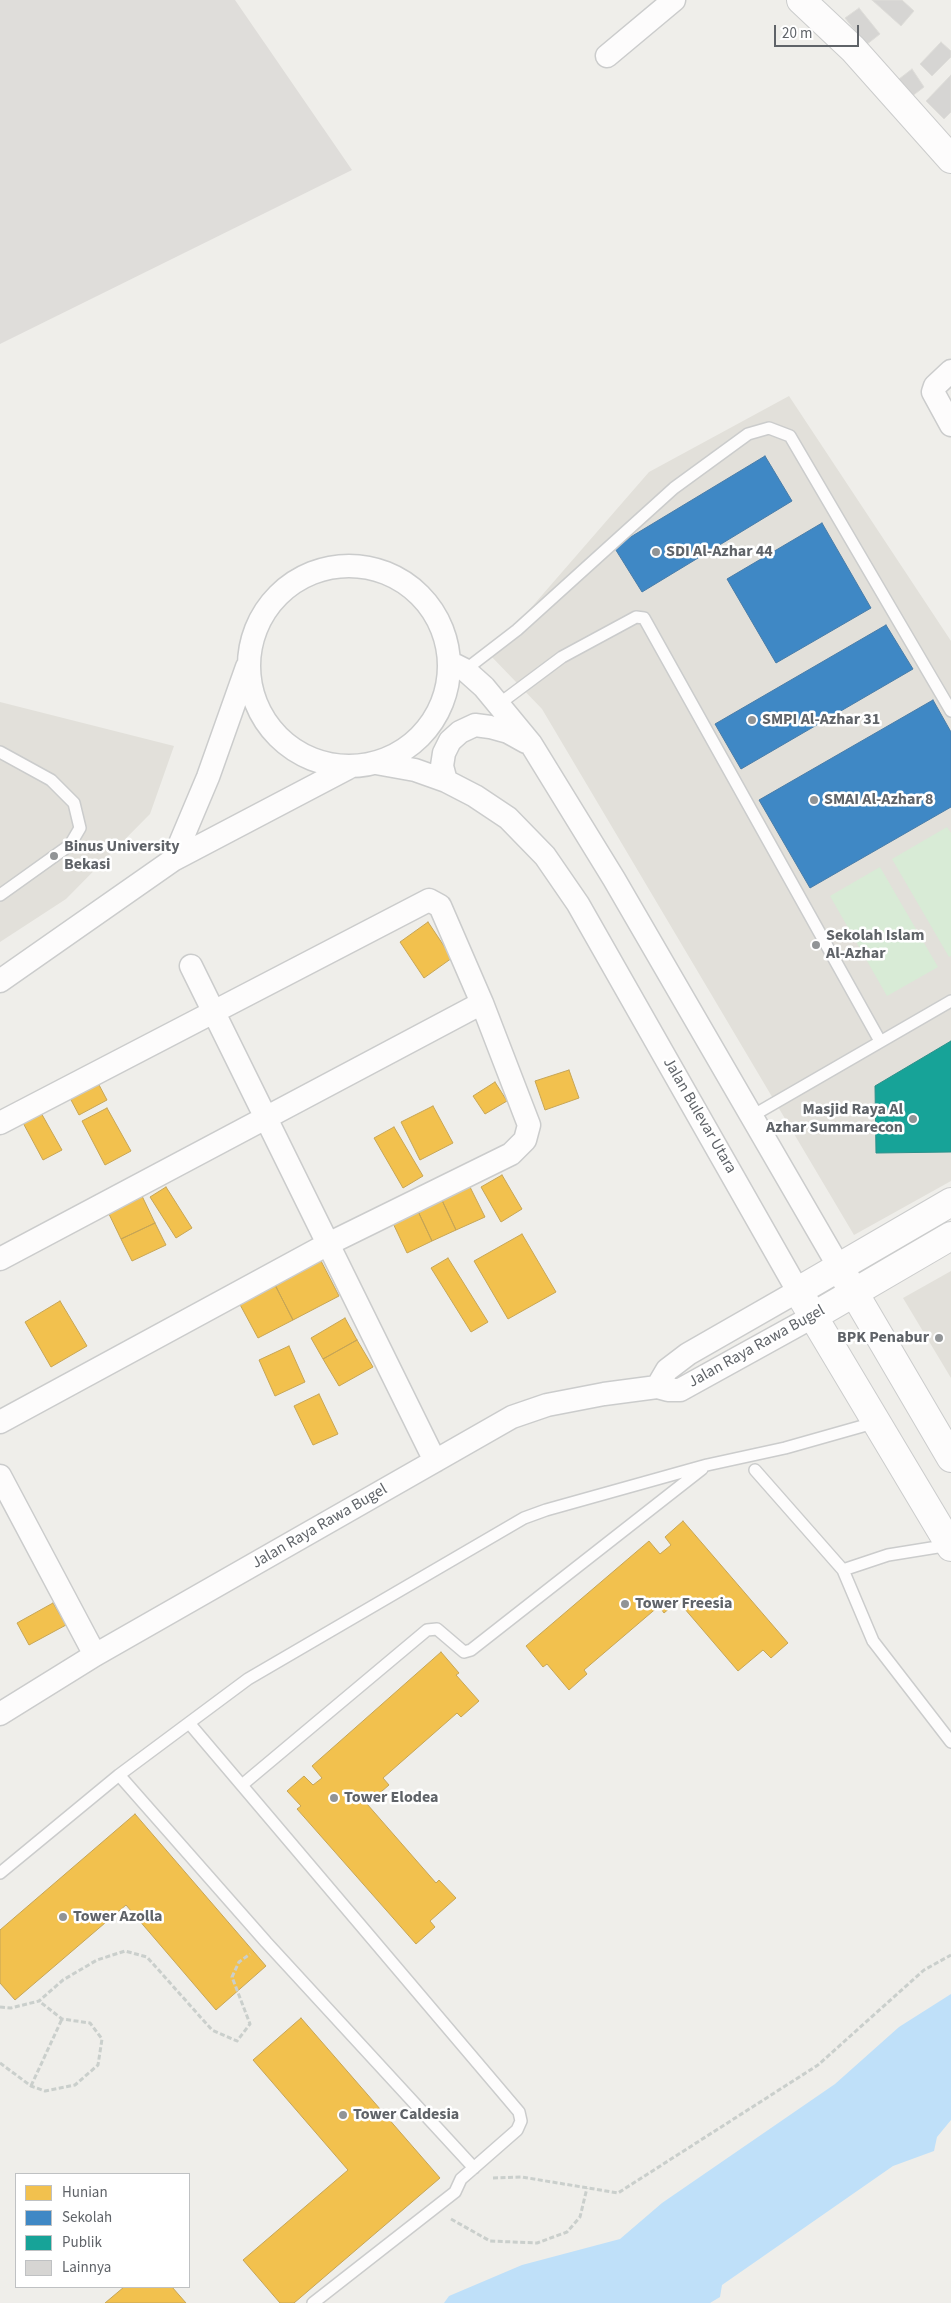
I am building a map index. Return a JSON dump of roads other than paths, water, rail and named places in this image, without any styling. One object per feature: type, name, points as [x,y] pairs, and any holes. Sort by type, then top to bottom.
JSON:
[{"type":"street","points":[[607,56],[674,0]]},
{"type":"street","points":[[801,0],[852,49],[951,160]]},
{"type":"street","points":[[951,371],[935,386],[934,392],[951,425]]},
{"type":"street","points":[[173,860],[208,777],[248,664],[251,643],[259,622],[271,603],[281,593],[305,576],[326,568],[348,566],[370,568],[391,575],[410,586],[426,602],[438,620],[457,666],[499,704],[532,744],[619,888],[951,1458]]},
{"type":"street","points":[[248,664],[250,688],[258,709],[269,728],[286,745],[305,757],[327,764],[350,766],[376,763],[392,757],[406,748],[430,725],[457,666]]},
{"type":"street","points":[[446,781],[442,766],[444,753],[450,741],[460,732],[475,725],[508,732],[532,744]]},
{"type":"street","name":"Jalan Bulevar Utara","points":[[376,763],[415,770],[446,781],[494,807],[508,818],[545,856],[561,877],[798,1291],[950,1546]]},
{"type":"street","points":[[0,981],[173,860],[350,766]]},
{"type":"street","points":[[0,1123],[429,900],[440,906],[482,1003],[529,1122],[525,1140],[511,1154],[328,1244],[0,1422]]},
{"type":"street","points":[[191,966],[434,1461]]},
{"type":"street","points":[[0,1259],[482,1003]]},
{"type":"street","name":"Jalan Raya Rawa Bugel","points":[[657,1386],[667,1370],[688,1354],[951,1202]]},
{"type":"street","name":"Jalan Raya Rawa Bugel","points":[[2,1710],[512,1417],[531,1410],[604,1394],[657,1386],[668,1390],[680,1390],[814,1316],[951,1236]]},
{"type":"street","points":[[0,1476],[95,1655]]},
{"type":"lane","points":[[457,666],[517,630],[674,488],[748,434],[769,428],[777,429],[790,436],[951,711]]},
{"type":"lane","points":[[499,704],[562,656],[636,617],[644,618],[880,1041]]},
{"type":"lane","points":[[0,752],[51,780],[74,803],[80,828],[70,845],[0,895]]},
{"type":"lane","points":[[752,1116],[951,1001]]},
{"type":"lane","points":[[0,1873],[119,1775],[248,1679],[524,1518],[546,1510],[707,1465],[785,1448],[877,1422]]},
{"type":"lane","points":[[242,1785],[427,1630],[438,1629],[464,1652],[471,1650],[707,1465]]},
{"type":"lane","points":[[755,1470],[842,1570],[873,1642],[951,1742]]},
{"type":"lane","points":[[842,1570],[888,1555],[950,1546]]},
{"type":"lane","points":[[189,1723],[519,2112],[521,2121],[516,2130],[462,2179],[455,2192],[313,2303]]},
{"type":"lane","points":[[119,1775],[266,1942],[474,2168]]},
{"type":"water","points":[[951,1994],[951,2120],[937,2137],[934,2151],[893,2166],[722,2285],[720,2297],[710,2303],[444,2303],[449,2296],[522,2265],[620,2239],[662,2203],[835,2084],[899,2027]]},
{"type":"place","name":"SDI Al-Azhar 44","points":[[656,552]]},
{"type":"place","name":"SMPI Al-Azhar 31","points":[[752,720]]},
{"type":"place","name":"SMAI Al-Azhar 8","points":[[814,800]]},
{"type":"place","name":"Binus University Bekasi","points":[[54,856]]},
{"type":"place","name":"Sekolah Islam Al-Azhar","points":[[816,945]]},
{"type":"place","name":"Masjid Raya Al Azhar Summarecon","points":[[913,1119]]},
{"type":"place","name":"BPK Penabur","points":[[939,1338]]},
{"type":"place","name":"Tower Freesia","points":[[625,1604]]},
{"type":"place","name":"Tower Elodea","points":[[334,1798]]},
{"type":"place","name":"Tower Azolla","points":[[63,1917]]},
{"type":"place","name":"Tower Caldesia","points":[[343,2115]]}]
